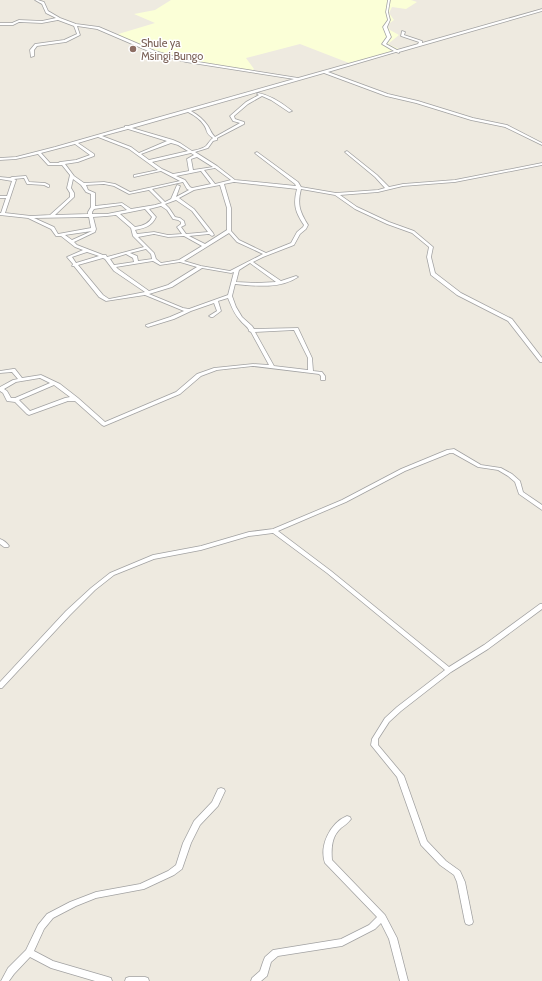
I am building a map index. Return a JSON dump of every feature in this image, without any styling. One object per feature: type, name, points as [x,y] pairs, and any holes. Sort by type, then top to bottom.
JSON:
[{"type":"street","points":[[36,0],[45,4],[47,12],[59,19],[75,25],[98,28],[154,52],[186,61],[297,80]]},
{"type":"street","points":[[42,2],[48,0]]},
{"type":"street","points":[[389,0],[387,12],[389,20],[385,27],[389,37],[384,44],[398,52]]},
{"type":"street","points":[[0,159],[38,152],[98,136],[542,10]]},
{"type":"street","points":[[0,24],[13,24],[19,21],[42,22],[59,19]]},
{"type":"street","points":[[32,56],[32,50],[36,45],[65,41],[79,34],[75,25]]},
{"type":"street","points":[[403,32],[402,35],[421,42],[417,46]]},
{"type":"street","points":[[325,72],[387,95],[506,126],[542,144]]},
{"type":"street","points":[[251,92],[278,102],[290,111]]},
{"type":"street","points":[[150,161],[204,148],[243,123],[234,120],[232,116],[247,103],[262,95]]},
{"type":"street","points":[[188,110],[201,119],[208,128],[208,134],[216,139]]},
{"type":"street","points":[[126,127],[172,141],[216,167],[234,181]]},
{"type":"street","points":[[98,136],[125,146],[139,154],[161,170],[174,175],[192,190]]},
{"type":"street","points":[[139,154],[172,141]]},
{"type":"street","points":[[38,152],[49,164],[77,161],[93,155],[74,142]]},
{"type":"street","points":[[347,152],[388,188]]},
{"type":"street","points":[[257,153],[294,181],[299,188]]},
{"type":"street","points":[[191,172],[189,159],[197,155]]},
{"type":"street","points":[[59,163],[66,166],[72,176],[82,184],[86,190],[93,193],[92,208],[90,211],[94,229]]},
{"type":"street","points":[[11,178],[14,180],[2,214],[51,217],[91,216],[107,215],[163,204],[192,190],[234,181],[299,188],[334,194],[378,191],[403,185],[455,181],[542,164]]},
{"type":"street","points":[[174,175],[216,167]]},
{"type":"street","points":[[135,176],[161,170]]},
{"type":"street","points":[[202,170],[214,185]]},
{"type":"street","points":[[0,178],[24,176],[28,183],[45,184],[48,186]]},
{"type":"street","points":[[51,217],[72,197],[72,193],[69,188],[72,176]]},
{"type":"street","points":[[82,184],[104,183],[115,185],[129,194],[184,182]]},
{"type":"street","points":[[222,184],[228,208],[229,231],[238,241],[266,254]]},
{"type":"street","points":[[175,199],[178,186]]},
{"type":"street","points":[[180,261],[228,272],[237,270],[266,254],[293,244],[298,232],[305,227],[296,208],[296,196],[299,188]]},
{"type":"street","points":[[150,189],[174,218],[183,222],[183,225],[179,228],[186,235],[203,245]]},
{"type":"street","points":[[334,194],[356,208],[418,236],[431,247],[429,257],[433,274],[459,294],[510,320],[542,361]]},
{"type":"street","points":[[0,198],[7,197]]},
{"type":"street","points":[[175,199],[193,210],[215,238]]},
{"type":"street","points":[[92,208],[122,204],[130,211]]},
{"type":"street","points":[[133,229],[149,225],[153,221],[154,217],[146,208]]},
{"type":"street","points":[[117,213],[133,229],[135,236],[153,254],[154,260]]},
{"type":"street","points":[[31,216],[30,218],[53,228],[58,235],[94,229]]},
{"type":"street","points":[[72,242],[90,234],[94,229]]},
{"type":"street","points":[[113,266],[154,260],[162,264],[180,261],[203,245],[229,231]]},
{"type":"street","points":[[135,236],[154,233],[168,236],[211,233]]},
{"type":"street","points":[[63,235],[76,246],[105,257],[116,270],[147,293],[182,309],[189,310]]},
{"type":"street","points":[[74,265],[146,248]]},
{"type":"street","points":[[88,250],[69,257],[74,265],[101,296],[108,300],[147,293],[175,284],[194,270],[201,267]]},
{"type":"street","points":[[125,252],[134,258],[136,263]]},
{"type":"street","points":[[251,262],[280,282]]},
{"type":"street","points":[[237,270],[230,296],[238,315],[252,331],[269,359],[272,367]]},
{"type":"street","points":[[233,283],[263,284],[280,282],[296,277]]},
{"type":"street","points":[[148,326],[230,296]]},
{"type":"street","points":[[211,316],[219,311],[216,301]]},
{"type":"street","points":[[252,331],[296,329],[310,358],[311,372]]},
{"type":"street","points":[[0,389],[21,380],[41,376],[54,383],[76,399],[104,424],[178,393],[199,375],[226,367],[253,365],[272,367],[322,374],[323,379]]},
{"type":"street","points":[[0,372],[13,370],[21,380]]},
{"type":"street","points":[[0,389],[5,392],[9,400],[16,400],[24,395],[54,383]]},
{"type":"street","points":[[16,400],[29,413],[67,399],[76,399]]},
{"type":"street","points":[[0,686],[68,613],[93,589],[112,574],[153,557],[201,548],[249,534],[274,531],[344,501],[369,487],[422,462],[452,451],[477,464],[499,469],[510,475],[517,481],[521,493],[542,508]]},
{"type":"street","points":[[274,531],[328,572],[449,670]]},
{"type":"street","points":[[0,541],[6,546]]},
{"type":"street","points":[[469,922],[461,882],[457,873],[443,863],[424,843],[400,776],[377,749],[374,742],[387,720],[449,670],[486,647],[542,606]]},
{"type":"street","points":[[5,981],[11,971],[29,953],[41,927],[50,916],[73,904],[96,895],[146,885],[171,872],[179,866],[187,843],[197,823],[215,804],[221,791]]},
{"type":"street","points":[[347,819],[336,826],[331,834],[328,844],[328,861],[382,917],[393,938],[404,981]]},
{"type":"street","points":[[255,981],[264,973],[264,964],[276,953],[342,942],[372,927],[382,917]]},
{"type":"street","points":[[29,953],[51,964],[108,981]]},
{"type":"street","points":[[130,981],[145,981]]},
{"type":"shaded area","points":[[171,0],[411,0],[417,2],[406,9],[392,7],[389,13],[394,20],[387,25],[390,30],[399,35],[388,44],[401,50],[349,63],[300,44],[246,58],[254,69],[250,72],[199,64],[160,55],[115,35],[155,23],[134,14],[155,10]]},
{"type":"place","name":"Shule ya Msingi Bungo","points":[[133,49]]}]
